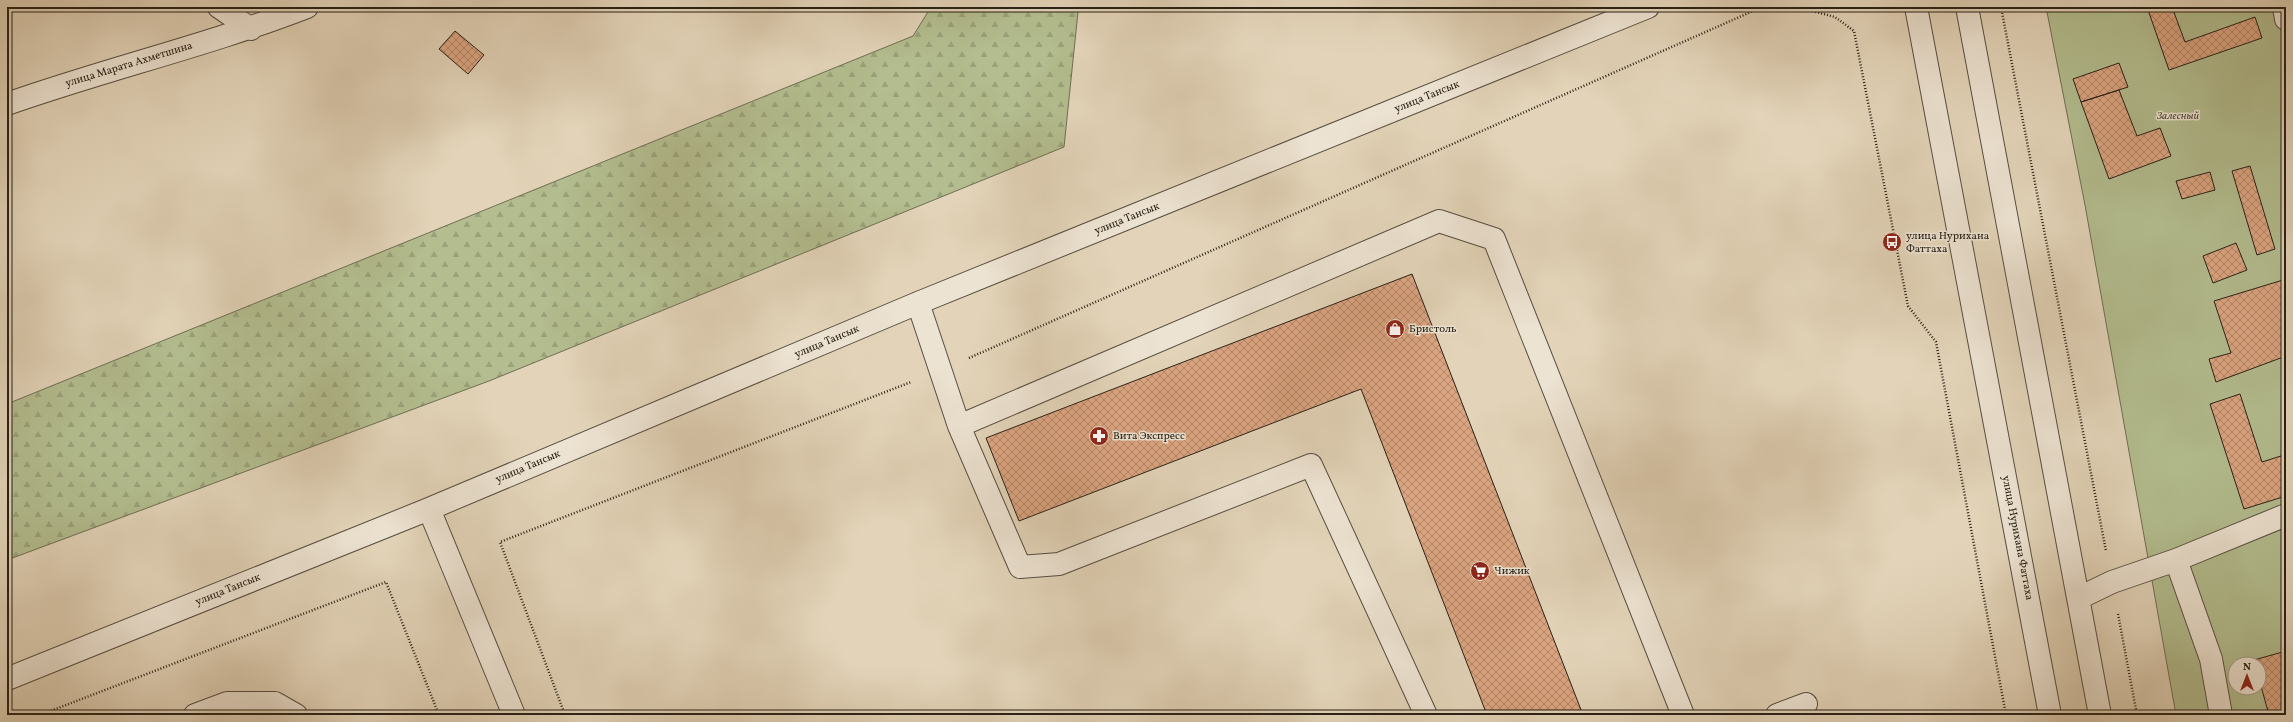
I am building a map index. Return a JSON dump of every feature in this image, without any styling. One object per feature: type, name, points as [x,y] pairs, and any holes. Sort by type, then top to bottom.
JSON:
[{"type":"street","points":[[219,7],[251,29]]},
{"type":"street","name":"улица Марата Ахметшина","points":[[7,104],[142,60],[251,29],[307,7]]},
{"type":"street","name":"улица Тансык","points":[[7,679],[429,509],[918,303],[1648,7]]},
{"type":"street","name":"улица Нурихана Фаттаха","points":[[1916,7],[2050,715]]},
{"type":"street","points":[[1967,7],[2100,715]]},
{"type":"street","points":[[2284,7],[2286,19]]},
{"type":"street","points":[[959,426],[1439,221],[1494,238],[1683,715]]},
{"type":"street","points":[[918,303],[959,426],[1020,567],[1059,564],[1311,465],[1426,715]]},
{"type":"street","points":[[429,509],[514,715]]},
{"type":"street","points":[[2079,598],[2112,582],[2176,560],[2286,515]]},
{"type":"street","points":[[2176,560],[2211,659],[2221,715]]},
{"type":"street","points":[[195,715],[227,703],[274,703],[296,715]]},
{"type":"street","points":[[1777,715],[1806,704]]},
{"type":"path","points":[[565,715],[500,542],[941,370],[1762,7]]},
{"type":"path","points":[[1798,7],[1835,17],[1854,31],[1908,306],[1936,342],[2006,715]]},
{"type":"path","points":[[2002,7],[2137,715]]},
{"type":"path","points":[[40,715],[386,582],[439,715]]},
{"type":"green space","points":[[931,7],[1085,7],[1078,12],[1064,147],[489,381],[7,560],[7,404],[913,36]]},
{"type":"green space","name":"Залесный","points":[[2046,7],[2286,7],[2286,715],[2176,715],[2085,205]]},
{"type":"building","points":[[2147,7],[2172,7],[2185,42],[2255,17],[2262,38],[2169,70]]},
{"type":"building","points":[[455,31],[484,55],[468,74],[439,49]]},
{"type":"building","points":[[2119,63],[2128,87],[2081,102],[2073,79]]},
{"type":"building","points":[[2119,90],[2137,136],[2160,128],[2171,156],[2109,179],[2081,102]]},
{"type":"building","points":[[2250,166],[2275,249],[2257,255],[2232,171]]},
{"type":"building","points":[[2210,172],[2215,190],[2182,199],[2176,181]]},
{"type":"building","points":[[2236,243],[2247,270],[2213,283],[2203,256]]},
{"type":"building","points":[[1412,274],[1583,715],[1487,715],[1361,389],[1019,521],[986,438]]},
{"type":"building","points":[[2283,280],[2286,289],[2286,356],[2216,382],[2209,359],[2231,353],[2214,301]]},
{"type":"building","points":[[2240,394],[2262,462],[2284,455],[2286,461],[2286,496],[2244,509],[2210,404]]},
{"type":"building","points":[[2286,651],[2286,715],[2269,715],[2264,696],[2267,696],[2267,656]]},
{"type":"place","name":"улица Нурихана Фаттаха","points":[[1892,242]]},
{"type":"place","name":"Бристоль","points":[[1395,329]]},
{"type":"place","name":"Вита Экспресс","points":[[1099,436]]},
{"type":"place","name":"Чижик","points":[[1480,571]]}]
